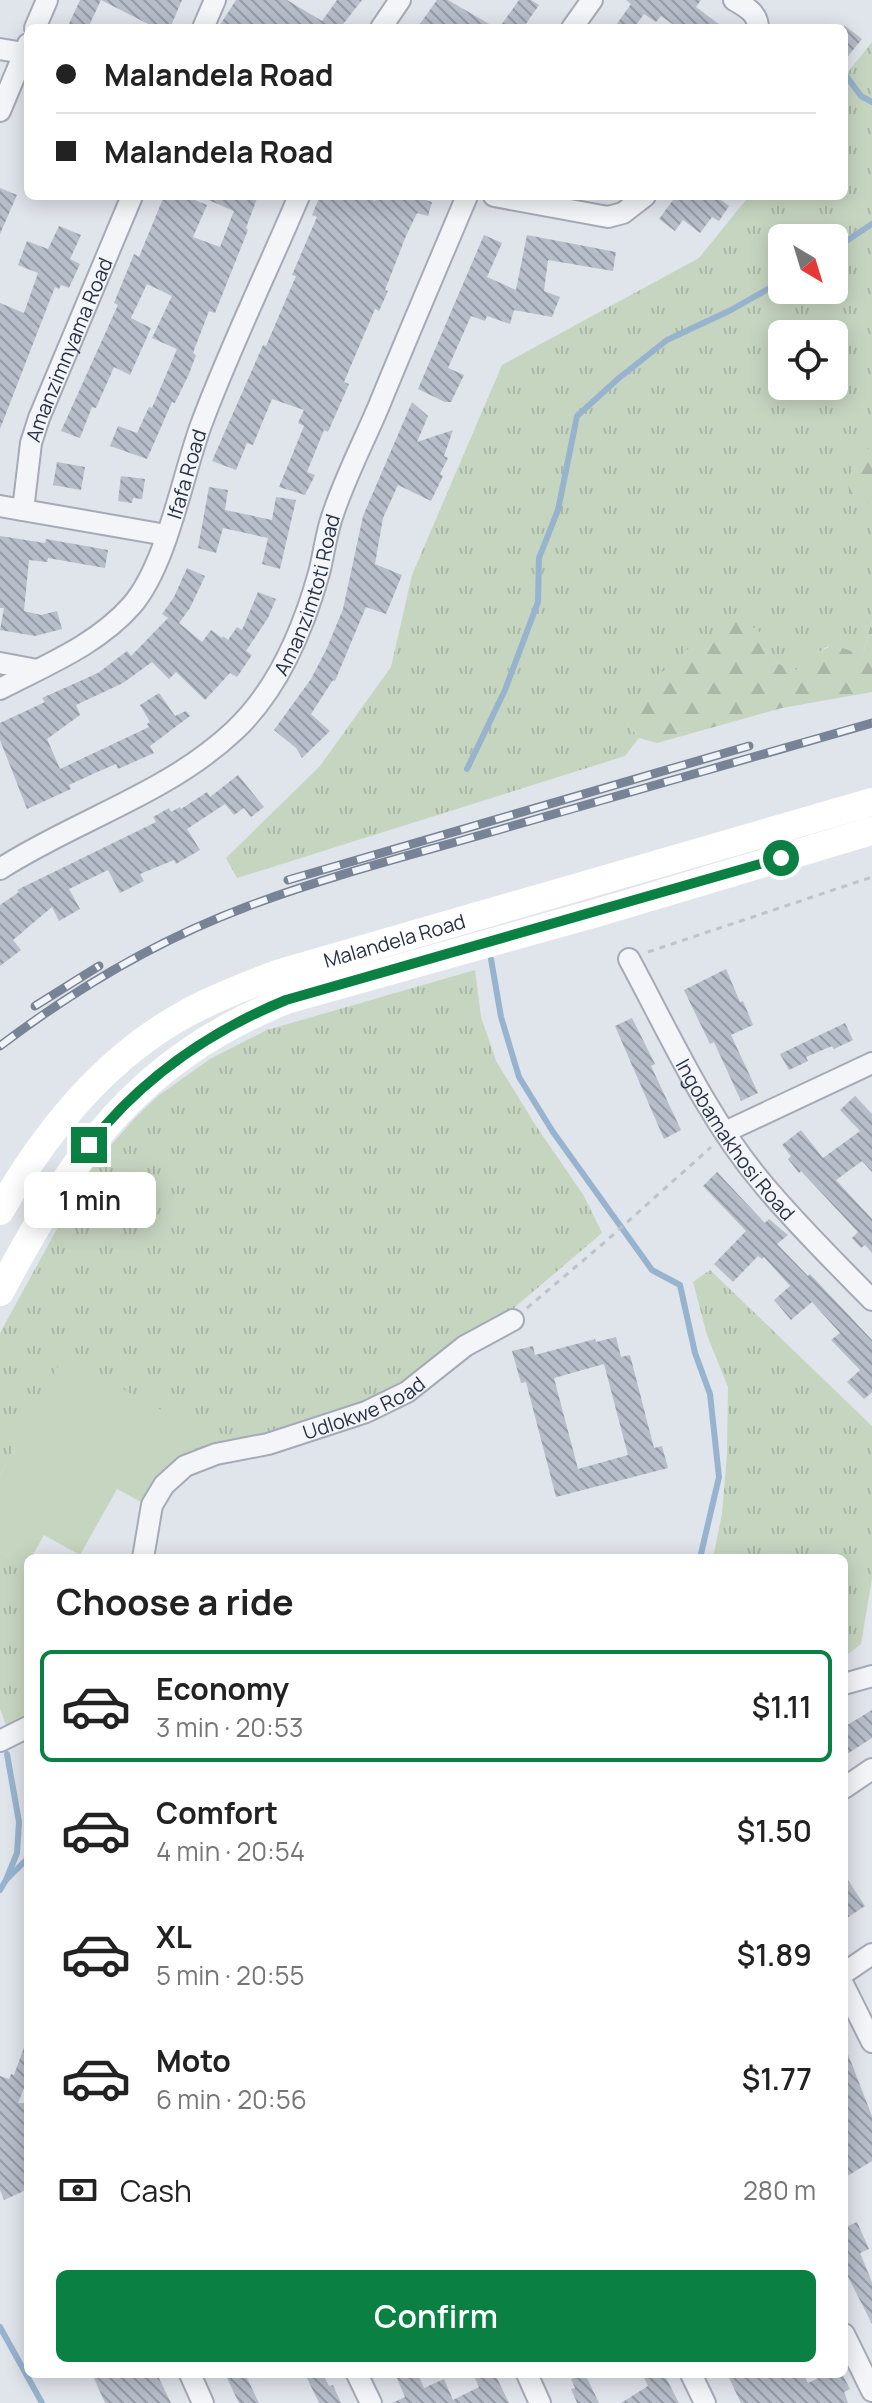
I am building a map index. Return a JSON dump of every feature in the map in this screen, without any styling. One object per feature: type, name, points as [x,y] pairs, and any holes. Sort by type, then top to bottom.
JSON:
[{"type":"main road","name":"Malandela Road","points":[[0,1211],[17,1180],[90,1088],[148,1038],[187,1013],[277,974],[872,802]]},
{"type":"main road","name":"Malandela Road","points":[[0,1292],[45,1210],[77,1160],[101,1130],[158,1074],[244,1018],[286,1000],[872,831]]},
{"type":"street","points":[[37,24],[47,0]]},
{"type":"street","points":[[205,24],[215,0]]},
{"type":"street","points":[[384,24],[400,0]]},
{"type":"street","points":[[575,24],[592,0]]},
{"type":"street","points":[[734,0],[749,9],[758,24]]},
{"type":"street","points":[[0,49],[24,49]]},
{"type":"street","points":[[0,111],[24,54]]},
{"type":"street","name":"Amanzimnyama Road","points":[[23,510],[31,443],[39,418],[130,200]]},
{"type":"street","name":"Ifafa Road","points":[[0,689],[91,641],[113,625],[150,578],[202,423],[297,200]]},
{"type":"street","name":"Amanzimtoti Road","points":[[0,869],[35,846],[153,788],[192,765],[237,728],[259,703],[287,660],[304,619],[333,514],[465,200]]},
{"type":"street","points":[[516,200],[608,217],[623,213],[640,200]]},
{"type":"street","points":[[0,506],[166,535]]},
{"type":"street","points":[[0,663],[37,670]]},
{"type":"street","name":"Ingobamakhosi Road","points":[[629,959],[725,1132],[762,1183],[872,1300]]},
{"type":"street","points":[[725,1132],[871,1064]]},
{"type":"street","name":"Udlokwe Road","points":[[144,1554],[152,1505],[164,1485],[185,1466],[216,1454],[312,1431],[366,1412],[407,1392],[465,1346],[513,1320]]},
{"type":"street","points":[[848,1683],[872,1676]]},
{"type":"street","points":[[0,1741],[24,1729]]},
{"type":"street","points":[[848,1785],[872,1769]]},
{"type":"street","points":[[848,1970],[872,1954]]},
{"type":"street","points":[[848,1994],[872,2042]]},
{"type":"street","points":[[848,2342],[872,2391]]},
{"type":"street","points":[[192,2378],[203,2403]]},
{"type":"street","points":[[359,2378],[371,2403]]},
{"type":"street","points":[[529,2378],[540,2403]]},
{"type":"street","points":[[693,2378],[705,2403]]},
{"type":"path","points":[[629,959],[872,877]]},
{"type":"path","points":[[513,1320],[605,1242],[725,1132]]},
{"type":"green space","points":[[872,42],[872,620],[862,658],[827,646],[795,671],[777,663],[758,631],[627,723],[639,738],[625,756],[237,878],[226,858],[320,766],[391,667],[412,575],[502,365],[699,258],[746,200],[848,200],[848,72]]},
{"type":"green space","points":[[872,445],[872,503],[851,502],[851,470]]},
{"type":"green space","points":[[741,620],[758,630],[777,663],[795,671],[833,646],[862,658],[872,620],[872,692],[782,708],[657,743],[639,738],[627,723],[643,689],[689,648]]},
{"type":"green space","points":[[475,970],[481,1017],[496,1061],[584,1196],[602,1233],[508,1313],[407,1380],[360,1405],[187,1456],[63,1358],[0,1475],[0,1333],[81,1185],[97,1161],[135,1118],[158,1096],[210,1059],[267,1030]]},
{"type":"green space","points":[[710,1270],[872,1426],[872,1579],[861,1644],[848,1654],[848,1554],[714,1554],[722,1514],[728,1387],[707,1335],[693,1282]]},
{"type":"green space","points":[[63,1357],[193,1427],[187,1456],[145,1504],[117,1489],[81,1554],[44,1535],[33,1554],[24,1554],[24,1566],[0,1552],[0,1475]]},
{"type":"green space","points":[[0,1552],[24,1565],[24,1719],[7,1728],[0,1709]]},
{"type":"building","points":[[80,0],[101,0],[90,24],[69,24]]},
{"type":"building","points":[[101,0],[182,0],[172,24],[148,24]]},
{"type":"building","points":[[236,0],[287,0],[322,21],[337,0],[362,0],[343,24],[221,24]]},
{"type":"building","points":[[437,0],[448,0],[489,24],[420,24]]},
{"type":"building","points":[[519,0],[531,0],[539,5],[526,24],[502,24]]},
{"type":"building","points":[[626,0],[701,0],[696,7],[719,24],[672,24],[661,16],[656,22],[644,14],[637,24],[617,24],[631,4]]},
{"type":"building","points":[[848,28],[862,39],[848,56]]},
{"type":"building","points":[[0,188],[17,195],[0,234]]},
{"type":"building","points":[[162,200],[195,200],[207,205],[193,237],[220,247],[234,211],[208,200],[256,200],[215,313],[209,311],[193,353],[196,355],[189,374],[175,403],[172,402],[147,459],[110,446],[118,426],[137,433],[149,407],[152,408],[177,349],[152,338],[172,296],[147,284],[131,318],[151,328],[130,375],[114,367],[96,408],[92,407],[80,438],[61,431],[118,305],[114,303],[134,254],[139,257]]},
{"type":"building","points":[[318,200],[432,202],[428,216],[417,213],[406,236],[385,290],[388,291],[379,311],[375,309],[344,382],[349,384],[328,432],[324,430],[307,472],[315,475],[305,495],[279,487],[304,426],[298,423],[304,410],[272,399],[253,445],[247,443],[236,470],[212,461],[296,276],[292,275],[317,217],[312,215]]},
{"type":"building","points":[[673,200],[721,200],[729,206],[719,221],[712,217],[700,233],[683,220],[675,231],[659,219]]},
{"type":"building","points":[[59,226],[81,235],[70,259],[80,264],[69,288],[61,285],[59,289],[55,287],[0,429],[0,303],[24,313],[38,273],[18,265],[27,241],[48,249]]},
{"type":"building","points":[[484,235],[502,243],[487,277],[516,290],[527,235],[616,252],[613,271],[548,260],[544,291],[560,297],[552,317],[514,310],[510,324],[487,316],[485,321],[471,316],[448,368],[464,375],[451,402],[445,402],[418,389]]},
{"type":"building","points":[[412,402],[428,416],[417,442],[453,430],[444,456],[448,458],[440,474],[443,476],[431,501],[398,485],[383,518],[375,564],[402,575],[386,614],[366,607],[335,681],[311,714],[330,731],[302,758],[296,748],[274,730],[311,679],[327,648],[343,609],[363,516]]},
{"type":"building","points":[[57,462],[85,467],[81,490],[53,485]]},
{"type":"building","points":[[121,476],[145,479],[142,499],[133,498],[132,503],[118,501]]},
{"type":"building","points":[[209,487],[228,490],[225,510],[272,520],[276,497],[296,500],[280,569],[262,564],[268,538],[223,528],[216,553],[198,548]]},
{"type":"building","points":[[0,536],[45,543],[46,539],[108,550],[105,568],[48,558],[47,562],[29,560],[24,611],[41,615],[57,611],[62,629],[35,636],[0,630],[4,608],[0,608]]},
{"type":"building","points":[[187,568],[205,576],[179,623],[202,642],[211,630],[228,640],[237,627],[242,630],[258,592],[276,599],[268,618],[246,651],[252,655],[237,677],[230,673],[205,700],[176,672],[169,679],[152,662],[123,683],[76,705],[80,715],[47,739],[60,769],[149,727],[147,724],[150,722],[140,705],[159,693],[175,716],[186,711],[190,716],[150,746],[154,753],[118,769],[116,764],[95,773],[69,785],[71,789],[27,809],[0,740],[0,723],[45,702],[42,698],[98,673],[127,651],[131,656],[168,618],[162,614],[174,597]]},
{"type":"building","points":[[238,775],[264,807],[251,817],[244,808],[234,815],[225,804],[187,829],[200,850],[176,864],[174,860],[140,874],[144,881],[120,893],[108,870],[69,889],[80,909],[59,921],[52,907],[13,940],[21,950],[0,966],[0,905],[19,892],[17,890],[156,822],[153,817],[169,808],[171,812],[181,809],[207,792],[210,797]]},
{"type":"building","points":[[726,969],[753,1025],[731,1035],[758,1093],[741,1101],[714,1042],[710,1044],[684,990]]},
{"type":"building","points":[[632,1018],[655,1064],[651,1066],[681,1130],[664,1139],[615,1026]]},
{"type":"building","points":[[845,1023],[853,1040],[806,1057],[808,1061],[789,1070],[780,1054]]},
{"type":"building","points":[[855,1096],[872,1114],[872,1172],[862,1161],[836,1180],[872,1219],[872,1253],[865,1245],[861,1248],[852,1238],[858,1232],[801,1171],[799,1173],[782,1145],[801,1130],[823,1158],[860,1131],[840,1110]]},
{"type":"building","points":[[717,1172],[765,1223],[769,1219],[788,1235],[777,1244],[872,1340],[872,1392],[864,1399],[847,1382],[860,1370],[831,1340],[840,1333],[812,1302],[791,1320],[774,1300],[790,1286],[764,1257],[758,1256],[733,1282],[714,1264],[746,1231],[703,1186]]},
{"type":"building","points":[[616,1337],[621,1357],[630,1355],[654,1448],[662,1446],[668,1468],[556,1497],[526,1382],[521,1383],[512,1351],[533,1346],[535,1355],[595,1339],[596,1342]],"holes":[[[604,1364],[628,1455],[578,1469],[554,1378]]]},
{"type":"building","points":[[872,1710],[872,1738],[848,1753],[848,1725]]},
{"type":"building","points":[[848,1880],[865,1906],[848,1917]]},
{"type":"building","points":[[24,2048],[24,2088],[18,2103],[24,2103],[24,2191],[4,2200],[0,2190],[0,2076],[9,2079],[11,2074],[14,2075]]},
{"type":"building","points":[[848,2054],[872,2116],[872,2161],[848,2176]]},
{"type":"building","points":[[857,2222],[869,2249],[860,2253],[872,2282],[872,2324],[848,2277],[848,2226]]},
{"type":"building","points":[[94,2378],[159,2378],[171,2403],[105,2403]]},
{"type":"building","points":[[227,2378],[247,2378],[259,2403],[239,2403]]},
{"type":"building","points":[[307,2378],[325,2378],[329,2386],[333,2385],[341,2403],[319,2403]]},
{"type":"building","points":[[397,2378],[420,2378],[424,2388],[444,2379],[453,2400],[479,2387],[475,2378],[497,2378],[509,2403],[392,2403],[405,2397]]},
{"type":"building","points":[[586,2378],[599,2403],[577,2403],[571,2389],[575,2388],[571,2379]]},
{"type":"building","points":[[644,2378],[666,2378],[679,2403],[621,2403],[648,2386]]},
{"type":"building","points":[[729,2378],[805,2378],[808,2383],[819,2378],[844,2378],[850,2389],[844,2392],[848,2403],[741,2403]]},
{"type":"waterway","points":[[848,78],[861,96],[872,102]]},
{"type":"waterway","points":[[848,240],[872,224]]},
{"type":"waterway","points":[[467,769],[505,690],[538,602],[539,558],[558,510],[577,416],[667,340],[768,289]]},
{"type":"waterway","points":[[491,959],[501,1017],[519,1077],[553,1132],[652,1270],[680,1285],[695,1353],[710,1394],[719,1477],[701,1554]]},
{"type":"waterway","points":[[6,1880],[17,1853],[19,1822],[7,1754]]},
{"type":"waterway","points":[[0,1890],[24,1862]]},
{"type":"waterway","points":[[0,2327],[24,2370]]},
{"type":"waterway","points":[[28,2378],[42,2403]]},
{"type":"railway","points":[[0,1046],[58,1005],[149,950],[246,907],[378,864],[872,723]]},
{"type":"railway","points":[[288,880],[749,746]]},
{"type":"railway","points":[[35,1006],[99,966]]},
{"type":"route","points":[[89,1145],[128,1101],[158,1074],[198,1045],[244,1018],[286,1000],[781,858]]}]
